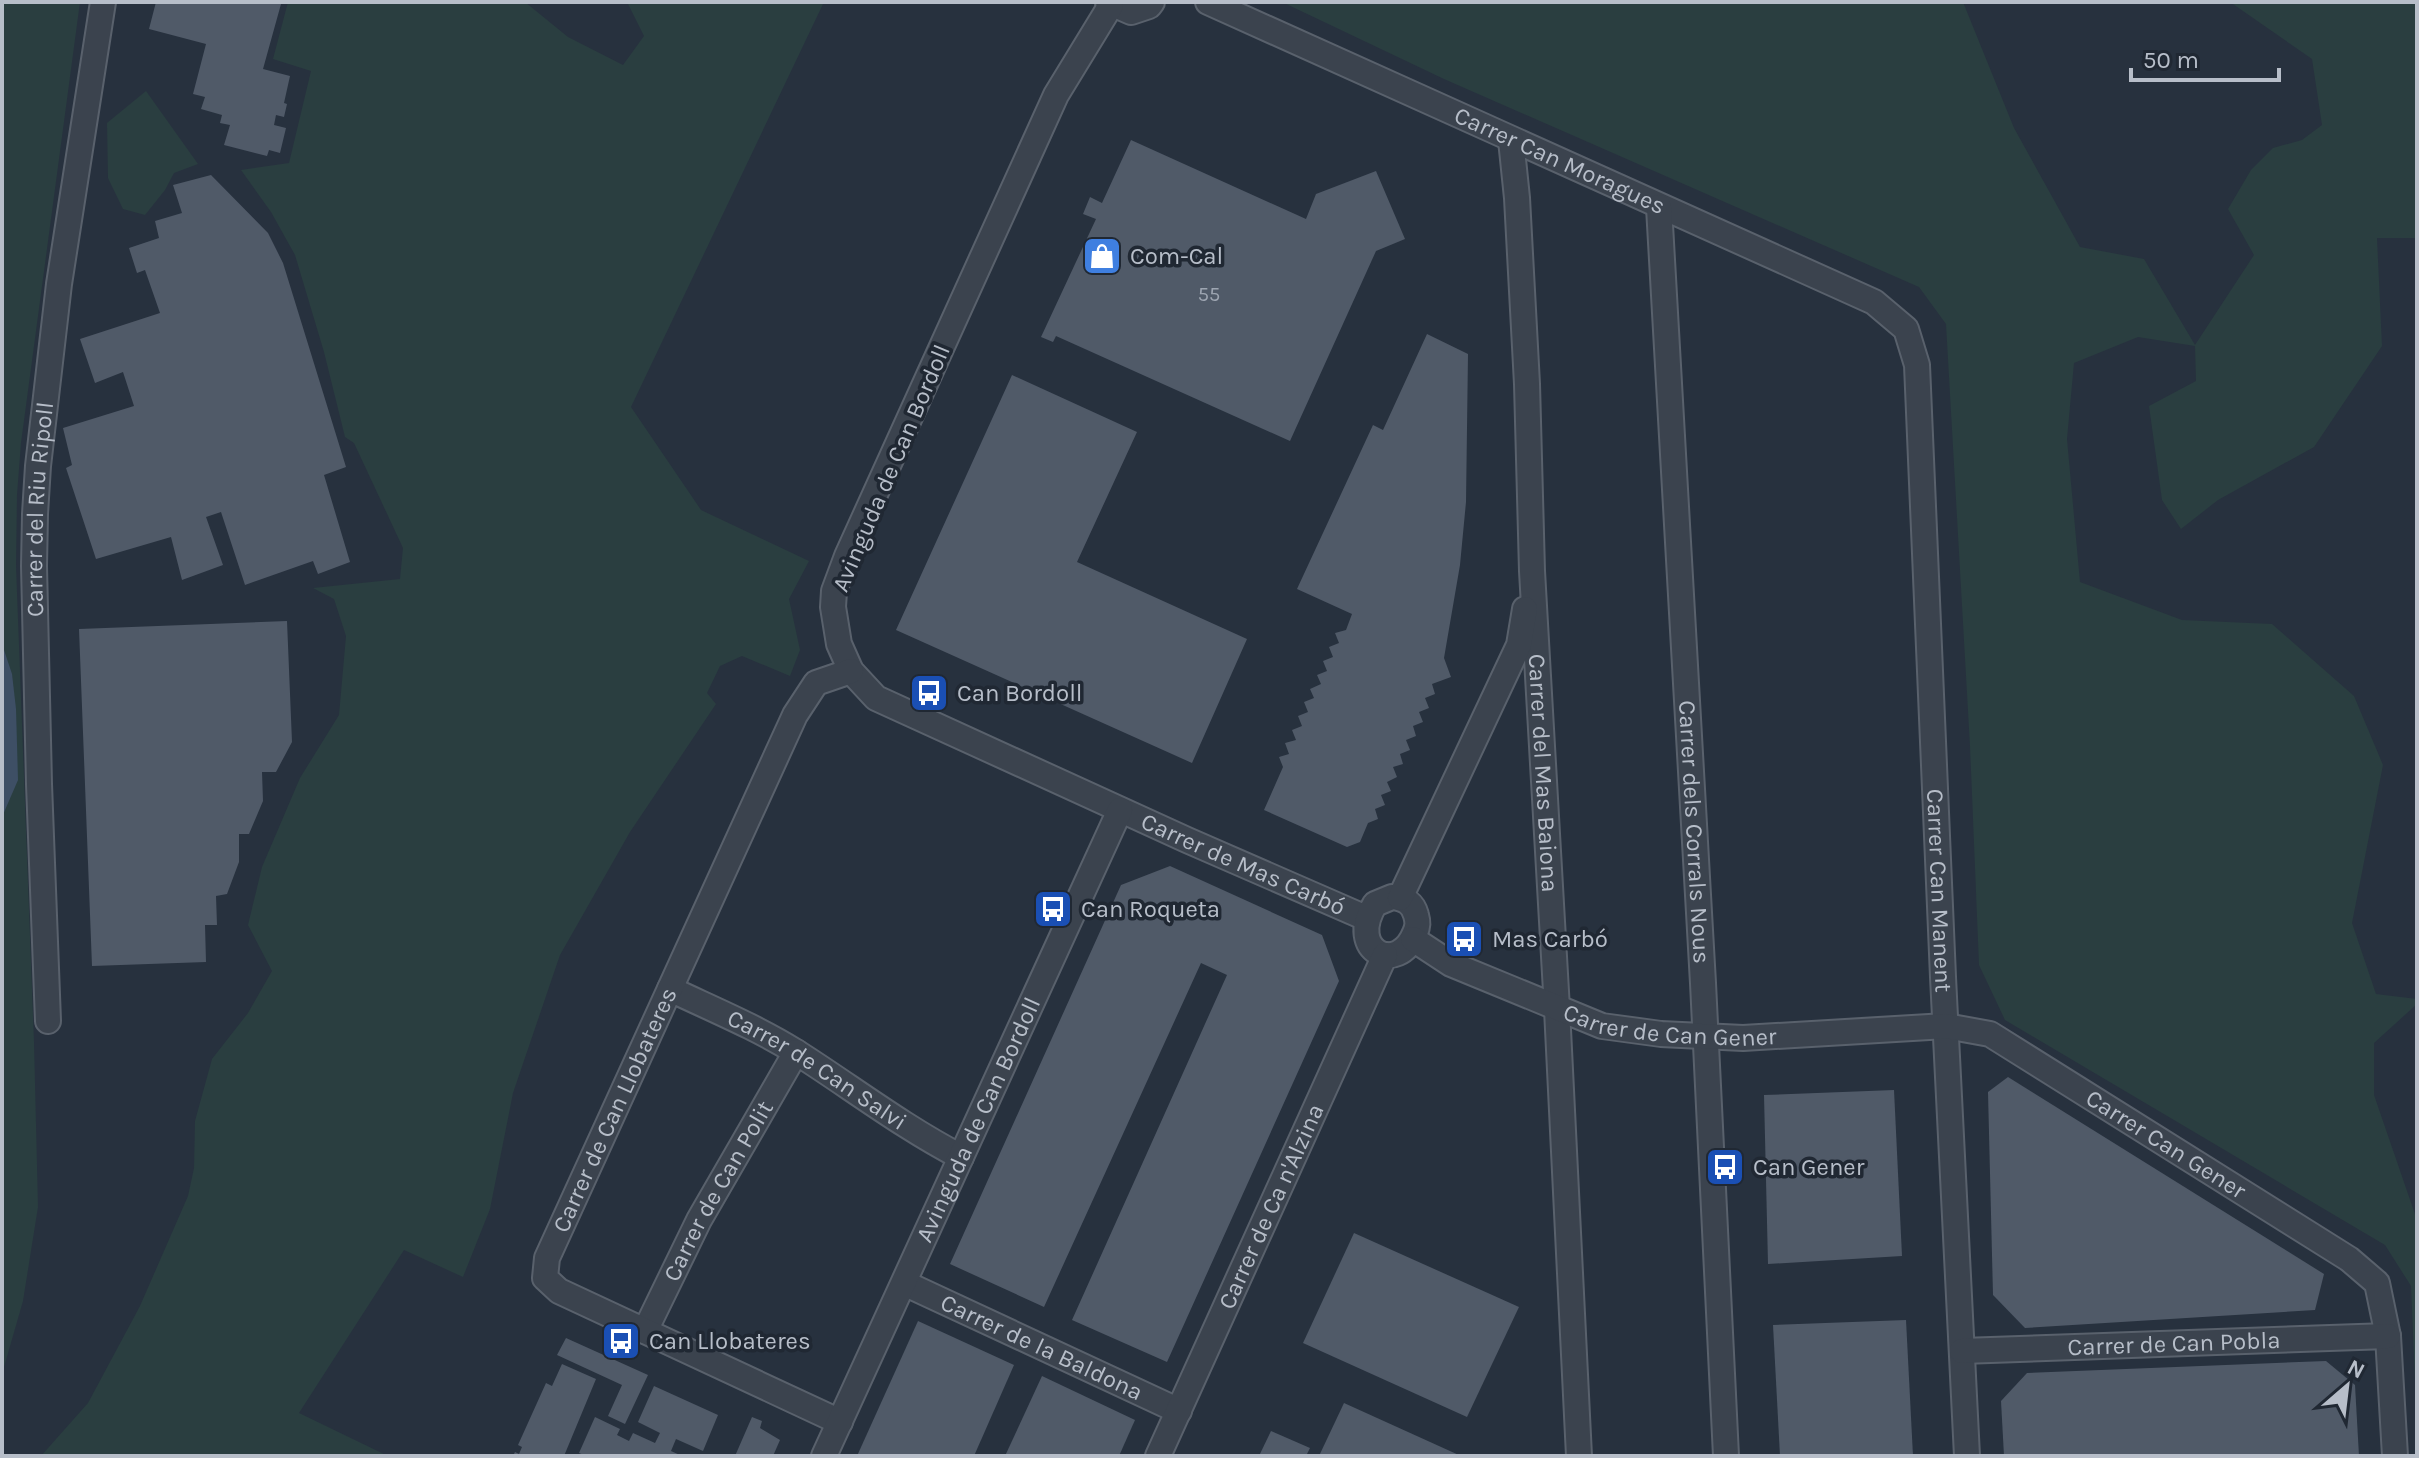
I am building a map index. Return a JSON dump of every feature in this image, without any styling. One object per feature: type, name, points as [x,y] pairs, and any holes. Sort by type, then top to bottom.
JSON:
[{"type":"street","name":"Carrer del Riu Ripoll","points":[[48,1021],[39,784],[35,514],[59,284],[103,2]]},
{"type":"street","points":[[1109,4],[1131,12],[1152,2]]},
{"type":"street","name":"Carrer Can Moragues","points":[[1208,2],[1874,302],[1906,329]]},
{"type":"street","name":"Avinguda de Can Bordoll","points":[[824,1456],[1120,810],[876,698],[851,671],[839,644],[833,607],[834,591],[847,556],[1056,95],[1109,4]]},
{"type":"street","name":"Carrer del Mas Baiona","points":[[1511,140],[1527,384],[1532,571],[1579,1456]]},
{"type":"street","name":"Carrer dels Corrals Nous","points":[[1659,207],[1726,1456]]},
{"type":"street","name":"Carrer Can Manent","points":[[1906,329],[1917,365],[1967,1456]]},
{"type":"street","points":[[1400,898],[1519,645],[1532,571]]},
{"type":"street","name":"Carrer de Can Llobateres","points":[[840,1422],[559,1291],[545,1278],[547,1258],[795,715],[816,683],[851,671]]},
{"type":"street","name":"Carrer de Mas Carbó","points":[[1120,810],[1366,918]]},
{"type":"street","points":[[1386,898],[1400,898],[1412,905],[1418,925],[1413,939],[1404,950],[1385,955],[1368,943],[1366,918],[1375,904],[1386,898]]},
{"type":"street","name":"Carrer de Can Gener","points":[[1413,939],[1451,964],[1602,1026],[1743,1038],[1946,1026]]},
{"type":"street","name":"Carrer de Ca n'Alzina","points":[[1158,1456],[1385,955]]},
{"type":"street","name":"Carrer de Can Salvi","points":[[670,989],[796,1052],[921,1136],[961,1157]]},
{"type":"street","name":"Carrer Can Gener","points":[[1946,1026],[1990,1034],[2349,1259],[2377,1283],[2388,1336]]},
{"type":"street","name":"Carrer de Can Polit","points":[[645,1331],[699,1220],[796,1052]]},
{"type":"street","name":"Carrer de la Baldona","points":[[904,1283],[1179,1411]]},
{"type":"street","points":[[2388,1336],[2395,1456]]},
{"type":"street","name":"Carrer de Can Pobla","points":[[1962,1351],[2388,1336]]},
{"type":"green space","points":[[2,2],[80,2],[21,443],[17,495],[16,566],[38,1207],[23,1301],[2,1374]]},
{"type":"green space","points":[[288,2],[525,2],[568,37],[623,65],[644,36],[627,2],[824,2],[631,407],[701,510],[809,561],[789,599],[800,650],[790,676],[742,656],[720,666],[707,693],[716,704],[630,832],[560,955],[513,1093],[490,1209],[463,1277],[404,1250],[299,1413],[388,1456],[41,1456],[88,1403],[140,1306],[188,1196],[194,1168],[195,1121],[212,1059],[248,1013],[272,971],[248,925],[262,867],[300,778],[339,715],[346,636],[334,599],[313,588],[400,579],[403,548],[354,443],[345,437],[295,255],[271,212],[241,170],[289,163],[311,71],[273,59]]},
{"type":"green space","points":[[1282,2],[1963,2],[2014,128],[2080,247],[2144,259],[2195,345],[2254,255],[2228,209],[2251,170],[2273,148],[2302,140],[2322,125],[2312,59],[2230,2],[2417,2],[2417,238],[2377,238],[2382,346],[2314,447],[2218,500],[2181,529],[2162,500],[2149,406],[2196,381],[2195,346],[2138,337],[2074,363],[2067,439],[2080,582],[2182,620],[2272,624],[2354,696],[2383,765],[2352,923],[2376,994],[2417,999],[2417,1004],[2374,1043],[2374,1095],[2417,1220],[2417,1428],[2411,1286],[2385,1245],[2005,1020],[1979,965],[1946,324],[1919,287],[1444,79]]},
{"type":"green space","points":[[146,91],[198,164],[174,173],[145,215],[123,209],[108,178],[107,123]]},
{"type":"water","points":[[2,644],[12,674],[18,780],[2,817]]},
{"type":"building","points":[[156,2],[281,4],[263,69],[290,76],[284,117],[276,115],[274,125],[286,128],[280,153],[269,150],[267,156],[224,145],[230,125],[220,123],[222,115],[201,109],[205,97],[193,94],[206,44],[149,29]]},
{"type":"building","points":[[1131,140],[1306,219],[1316,194],[1376,171],[1405,239],[1376,251],[1290,441],[1056,336],[1053,342],[1041,337],[1096,219],[1083,214],[1090,197],[1102,203]]},
{"type":"building","points":[[211,175],[268,233],[283,263],[346,467],[324,475],[350,562],[318,574],[313,561],[245,585],[221,512],[206,517],[223,565],[182,580],[171,537],[96,559],[66,468],[72,465],[63,428],[134,406],[123,372],[95,383],[80,339],[160,313],[145,270],[137,273],[129,248],[159,238],[155,221],[182,213],[173,185]]},
{"type":"building","points":[[1427,334],[1468,354],[1466,502],[1460,565],[1444,658],[1451,677],[1432,684],[1435,694],[1425,698],[1429,708],[1419,712],[1423,722],[1413,726],[1416,736],[1406,740],[1410,750],[1400,754],[1403,764],[1393,767],[1397,777],[1387,782],[1391,791],[1381,795],[1385,805],[1375,809],[1378,819],[1368,823],[1360,842],[1347,847],[1264,810],[1283,767],[1279,757],[1289,754],[1285,743],[1296,740],[1292,730],[1302,726],[1298,716],[1308,712],[1304,702],[1314,698],[1310,689],[1321,684],[1317,675],[1327,671],[1323,661],[1333,657],[1329,647],[1339,643],[1335,633],[1346,630],[1352,614],[1297,589],[1373,425],[1383,430]]},
{"type":"building","points":[[1012,375],[1137,432],[1077,562],[1247,639],[1192,763],[896,630]]},
{"type":"building","points":[[287,621],[292,742],[276,772],[262,772],[263,801],[249,834],[239,834],[239,862],[227,894],[216,896],[217,925],[205,925],[206,962],[92,966],[79,629]]},
{"type":"building","points":[[1170,866],[1322,935],[1339,981],[1167,1362],[1072,1320],[1227,975],[1201,963],[1044,1307],[950,1264],[1121,885]]},
{"type":"building","points":[[2008,1077],[2324,1274],[2315,1310],[2025,1328],[1993,1295],[1988,1092]]},
{"type":"building","points":[[1894,1090],[1902,1256],[1768,1264],[1764,1095]]},
{"type":"building","points":[[1354,1233],[1519,1307],[1467,1417],[1303,1343]]},
{"type":"building","points":[[1906,1320],[1913,1456],[1780,1456],[1773,1325]]},
{"type":"building","points":[[918,1321],[1014,1365],[974,1456],[857,1456]]},
{"type":"building","points":[[566,1338],[648,1375],[625,1424],[608,1416],[622,1385],[557,1355]]},
{"type":"building","points":[[2326,1361],[2355,1385],[2359,1456],[2004,1456],[2001,1401],[2027,1373]]},
{"type":"building","points":[[562,1364],[596,1379],[564,1456],[513,1456],[515,1452],[519,1454],[522,1447],[518,1445],[546,1383],[552,1386]]},
{"type":"building","points":[[1042,1376],[1135,1420],[1119,1456],[1005,1456]]},
{"type":"building","points":[[654,1386],[718,1415],[703,1451],[676,1439],[671,1451],[682,1456],[586,1456],[579,1453],[595,1417],[620,1429],[617,1435],[629,1441],[633,1433],[655,1443],[660,1433],[638,1422]]},
{"type":"building","points":[[1344,1403],[1461,1456],[1319,1456]]},
{"type":"building","points":[[752,1417],[762,1421],[760,1428],[780,1440],[773,1456],[735,1456]]},
{"type":"building","points":[[1271,1431],[1310,1448],[1306,1456],[1259,1456]]},
{"type":"place","name":"Com-Cal","points":[[1102,256]]},
{"type":"place","name":"Can Bordoll","points":[[929,693]]},
{"type":"place","name":"Can Roqueta","points":[[1053,909]]},
{"type":"place","name":"Mas Carbó","points":[[1464,939]]},
{"type":"place","name":"Can Gener","points":[[1725,1167]]},
{"type":"place","name":"Can Llobateres","points":[[621,1341]]}]
